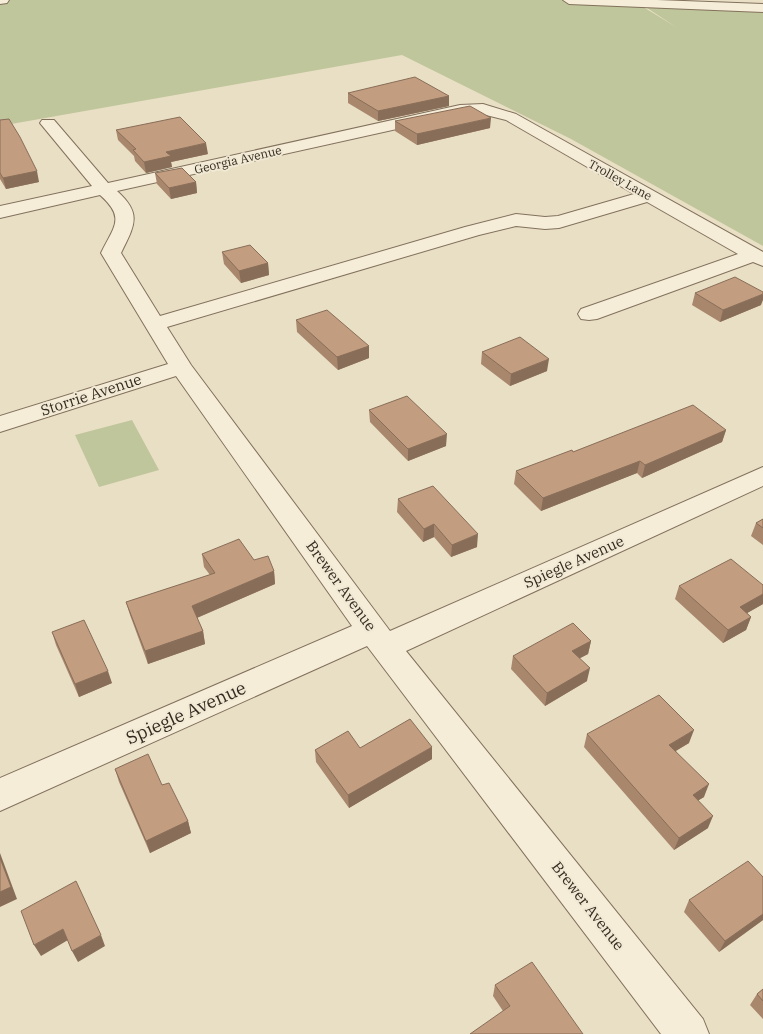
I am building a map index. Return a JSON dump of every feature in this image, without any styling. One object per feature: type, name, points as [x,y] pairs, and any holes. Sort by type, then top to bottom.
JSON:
[{"type":"street","points":[[569,0],[763,8]]},
{"type":"street","name":"Georgia Avenue","points":[[0,212],[460,110],[475,109]]},
{"type":"street","name":"Trolley Lane","points":[[475,109],[494,111],[511,117],[758,258]]},
{"type":"street","name":"Brewer Avenue","points":[[48,123],[105,190],[122,205],[126,222],[111,253],[181,366],[379,639],[688,1034]]},
{"type":"street","points":[[155,324],[472,231],[516,220],[545,223],[559,222],[648,196]]},
{"type":"street","points":[[590,314],[758,258]]},
{"type":"street","name":"Storrie Avenue","points":[[0,424],[181,366]]},
{"type":"street","name":"Spiegle Avenue","points":[[0,795],[379,639],[763,476]]},
{"type":"green space","points":[[0,0],[636,0],[635,2],[676,27],[641,4],[763,9],[763,246],[571,139],[402,55],[0,126]]},
{"type":"green space","points":[[132,420],[159,470],[99,487],[75,435]]},
{"type":"building","points":[[415,77],[449,96],[378,111],[348,93]]},
{"type":"building","points":[[470,106],[491,118],[417,134],[395,121]]},
{"type":"building","points":[[180,117],[206,143],[166,152],[171,156],[144,162],[133,150],[136,149],[116,130]]},
{"type":"building","points":[[9,119],[37,171],[3,178],[0,173],[0,120]]},
{"type":"building","points":[[182,168],[196,182],[169,188],[155,173]]},
{"type":"building","points":[[250,245],[268,263],[239,271],[222,252]]},
{"type":"building","points":[[735,277],[763,292],[763,294],[723,310],[695,293]]},
{"type":"building","points":[[327,310],[369,346],[337,357],[296,320]]},
{"type":"building","points":[[520,337],[549,359],[511,374],[482,352]]},
{"type":"building","points":[[407,396],[447,434],[408,449],[369,410]]},
{"type":"building","points":[[693,405],[726,430],[645,465],[640,461],[543,498],[516,471],[572,450],[573,452]]},
{"type":"building","points":[[433,486],[478,534],[452,545],[434,524],[424,529],[398,499]]},
{"type":"building","points":[[763,519],[763,528],[756,523]]},
{"type":"building","points":[[239,539],[254,560],[268,556],[274,571],[192,606],[203,631],[145,651],[126,602],[215,573],[202,554]]},
{"type":"building","points":[[731,559],[763,585],[763,594],[740,607],[751,617],[728,630],[679,586]]},
{"type":"building","points":[[84,620],[108,671],[75,684],[52,632]]},
{"type":"building","points":[[573,623],[591,641],[572,651],[590,668],[547,693],[513,656]]},
{"type":"building","points":[[659,695],[694,730],[669,745],[709,784],[693,795],[713,816],[679,838],[587,734]]},
{"type":"building","points":[[410,719],[432,747],[348,795],[315,750],[348,731],[360,748]]},
{"type":"building","points":[[148,754],[162,785],[169,783],[188,821],[146,841],[115,769]]},
{"type":"building","points":[[0,858],[11,887],[0,892]]},
{"type":"building","points":[[748,861],[763,877],[763,914],[725,941],[689,900]]},
{"type":"building","points":[[76,881],[101,935],[72,951],[63,929],[34,945],[21,911]]},
{"type":"building","points":[[532,962],[583,1034],[470,1034],[510,1006],[495,985]]},
{"type":"building","points":[[763,989],[763,1001],[757,994]]}]
